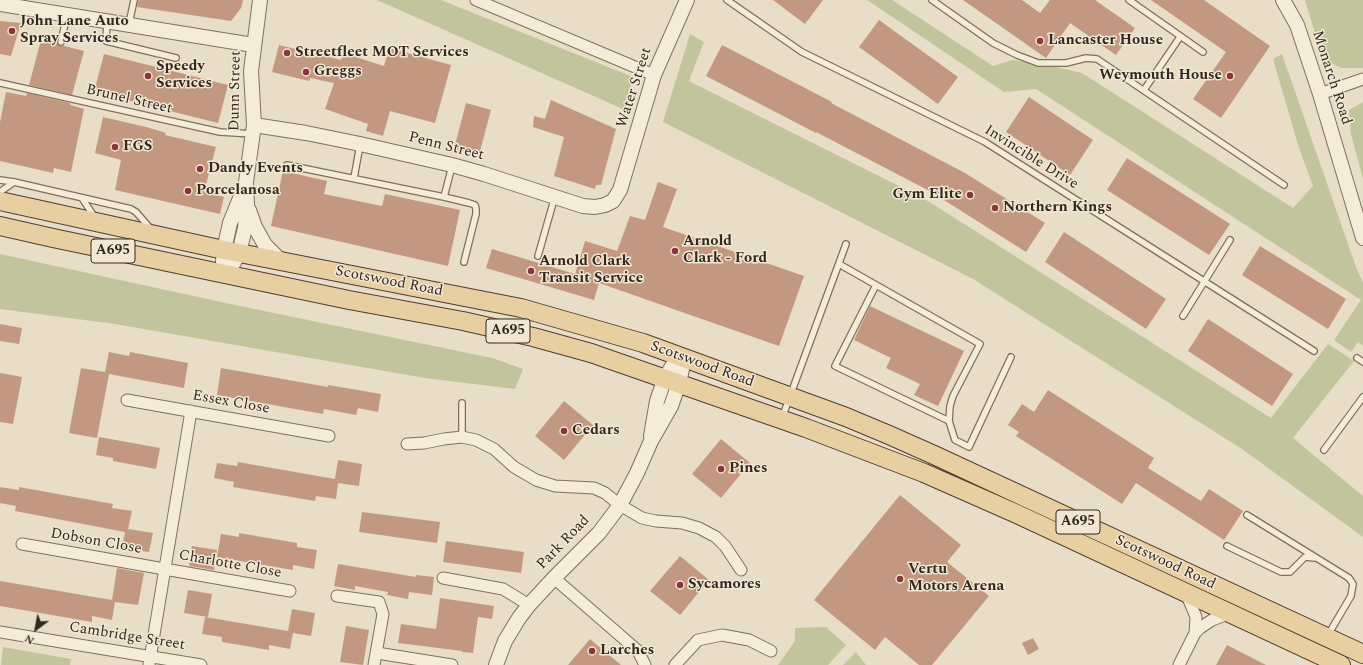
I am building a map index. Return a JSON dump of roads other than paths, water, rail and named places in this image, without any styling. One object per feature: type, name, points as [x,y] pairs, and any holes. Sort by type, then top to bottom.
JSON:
[{"type":"main road","name":"Scotswood Road","points":[[0,201],[231,252],[521,308],[626,338],[681,356],[853,420],[934,454],[1363,654]]},
{"type":"main road","name":"Scotswood Road","points":[[0,226],[349,300],[463,321],[533,336],[590,353],[782,419],[924,473],[1017,514],[1341,665]]},
{"type":"street","name":"Dunn Street","points":[[226,274],[223,262],[231,252],[245,228],[247,204],[246,182],[254,130],[251,71],[253,45],[260,0]]},
{"type":"street","points":[[476,0],[654,75]]},
{"type":"street","name":"Water Street","points":[[620,190],[654,75],[687,0]]},
{"type":"street","name":"Monarch Road","points":[[1283,0],[1297,25],[1320,94],[1363,238]]},
{"type":"street","points":[[0,4],[253,45]]},
{"type":"street","points":[[1320,94],[1363,79]]},
{"type":"street","name":"Penn Street","points":[[254,130],[306,133],[360,144],[452,166],[555,196],[583,206],[595,207],[605,205],[613,201],[620,190]]},
{"type":"street","name":"Dunn Street","points":[[231,252],[230,223],[246,182]]},
{"type":"street","name":"Dunn Street","points":[[247,204],[251,219],[262,240],[271,252],[282,262]]},
{"type":"street","name":"Park Road","points":[[496,665],[506,641],[519,618],[529,605],[599,533],[620,505],[651,440],[665,417],[672,381],[682,369],[681,356]]},
{"type":"street","name":"Essex Close","points":[[127,400],[329,436]]},
{"type":"street","points":[[150,661],[191,411]]},
{"type":"street","points":[[407,444],[424,443],[462,436],[476,440],[494,449],[514,467],[536,480],[554,486],[594,488],[605,493],[620,505],[642,518],[682,523],[703,530],[716,537],[725,546],[741,570]]},
{"type":"street","name":"Dobson Close","points":[[22,544],[165,569]]},
{"type":"street","name":"Charlotte Close","points":[[165,569],[290,591]]},
{"type":"street","points":[[443,578],[503,589],[529,605]]},
{"type":"street","points":[[554,578],[638,651],[645,665]]},
{"type":"street","points":[[1186,593],[1196,617],[1195,633]]},
{"type":"street","points":[[338,596],[379,602],[383,614],[374,665]]},
{"type":"street","points":[[1179,665],[1195,633],[1206,623],[1231,613]]},
{"type":"street","name":"Cambridge Street","points":[[0,632],[150,661],[201,665]]},
{"type":"street","points":[[675,665],[698,640],[722,635],[749,640],[771,651]]},
{"type":"street","points":[[377,653],[452,665]]},
{"type":"lane","points":[[129,24],[134,0]]},
{"type":"lane","name":"Invincible Drive","points":[[727,0],[802,52],[985,142],[1314,351]]},
{"type":"lane","points":[[932,0],[993,43],[1017,55],[1038,63],[1066,63],[1086,58],[1097,59],[1284,185]]},
{"type":"lane","points":[[1129,0],[1203,52]]},
{"type":"lane","points":[[61,42],[67,14]]},
{"type":"lane","points":[[108,21],[106,41],[176,58]]},
{"type":"lane","points":[[1144,90],[1180,37]]},
{"type":"lane","name":"Brunel Street","points":[[0,83],[220,132],[254,130]]},
{"type":"lane","points":[[354,178],[360,144]]},
{"type":"lane","points":[[288,165],[444,197],[475,205],[476,209],[464,262]]},
{"type":"lane","points":[[444,197],[452,166]]},
{"type":"lane","points":[[0,180],[132,209],[157,236]]},
{"type":"lane","points":[[0,192],[14,182]]},
{"type":"lane","points":[[538,256],[555,196]]},
{"type":"lane","points":[[82,198],[98,223]]},
{"type":"lane","points":[[1182,316],[1230,240]]},
{"type":"lane","points":[[782,419],[846,244]]},
{"type":"lane","points":[[839,264],[980,344],[953,396],[950,406],[948,421],[955,440],[969,446],[1011,357]]},
{"type":"lane","points":[[876,285],[835,366],[948,421]]},
{"type":"lane","points":[[1357,358],[1363,362]]},
{"type":"lane","points":[[1324,450],[1363,398]]},
{"type":"lane","points":[[462,403],[462,436]]},
{"type":"lane","points":[[1247,515],[1349,578],[1353,584],[1351,596],[1327,637]]},
{"type":"lane","points":[[1227,546],[1281,572],[1290,572],[1305,557],[1318,559]]},
{"type":"place","name":"John Lane Auto Spray Services","points":[[12,31]]},
{"type":"place","name":"Lancaster House","points":[[1040,41]]},
{"type":"place","name":"Streetfleet MOT Services","points":[[287,53]]},
{"type":"place","name":"Greggs","points":[[306,72]]},
{"type":"place","name":"Speedy Services","points":[[148,76]]},
{"type":"place","name":"Weymouth House","points":[[1230,76]]},
{"type":"place","name":"FGS","points":[[115,147]]},
{"type":"place","name":"Dandy Events","points":[[200,169]]},
{"type":"place","name":"Porcelanosa","points":[[188,191]]},
{"type":"place","name":"Gym Elite","points":[[970,195]]},
{"type":"place","name":"Northern Kings","points":[[995,208]]},
{"type":"place","name":"Arnold Clark - Ford","points":[[675,251]]},
{"type":"place","name":"Arnold Clark Transit Service","points":[[531,271]]},
{"type":"place","name":"Cedars","points":[[564,431]]},
{"type":"place","name":"Pines","points":[[721,469]]},
{"type":"place","name":"Vertu Motors Arena","points":[[900,579]]},
{"type":"place","name":"Sycamores","points":[[680,585]]},
{"type":"place","name":"Larches","points":[[592,651]]}]
